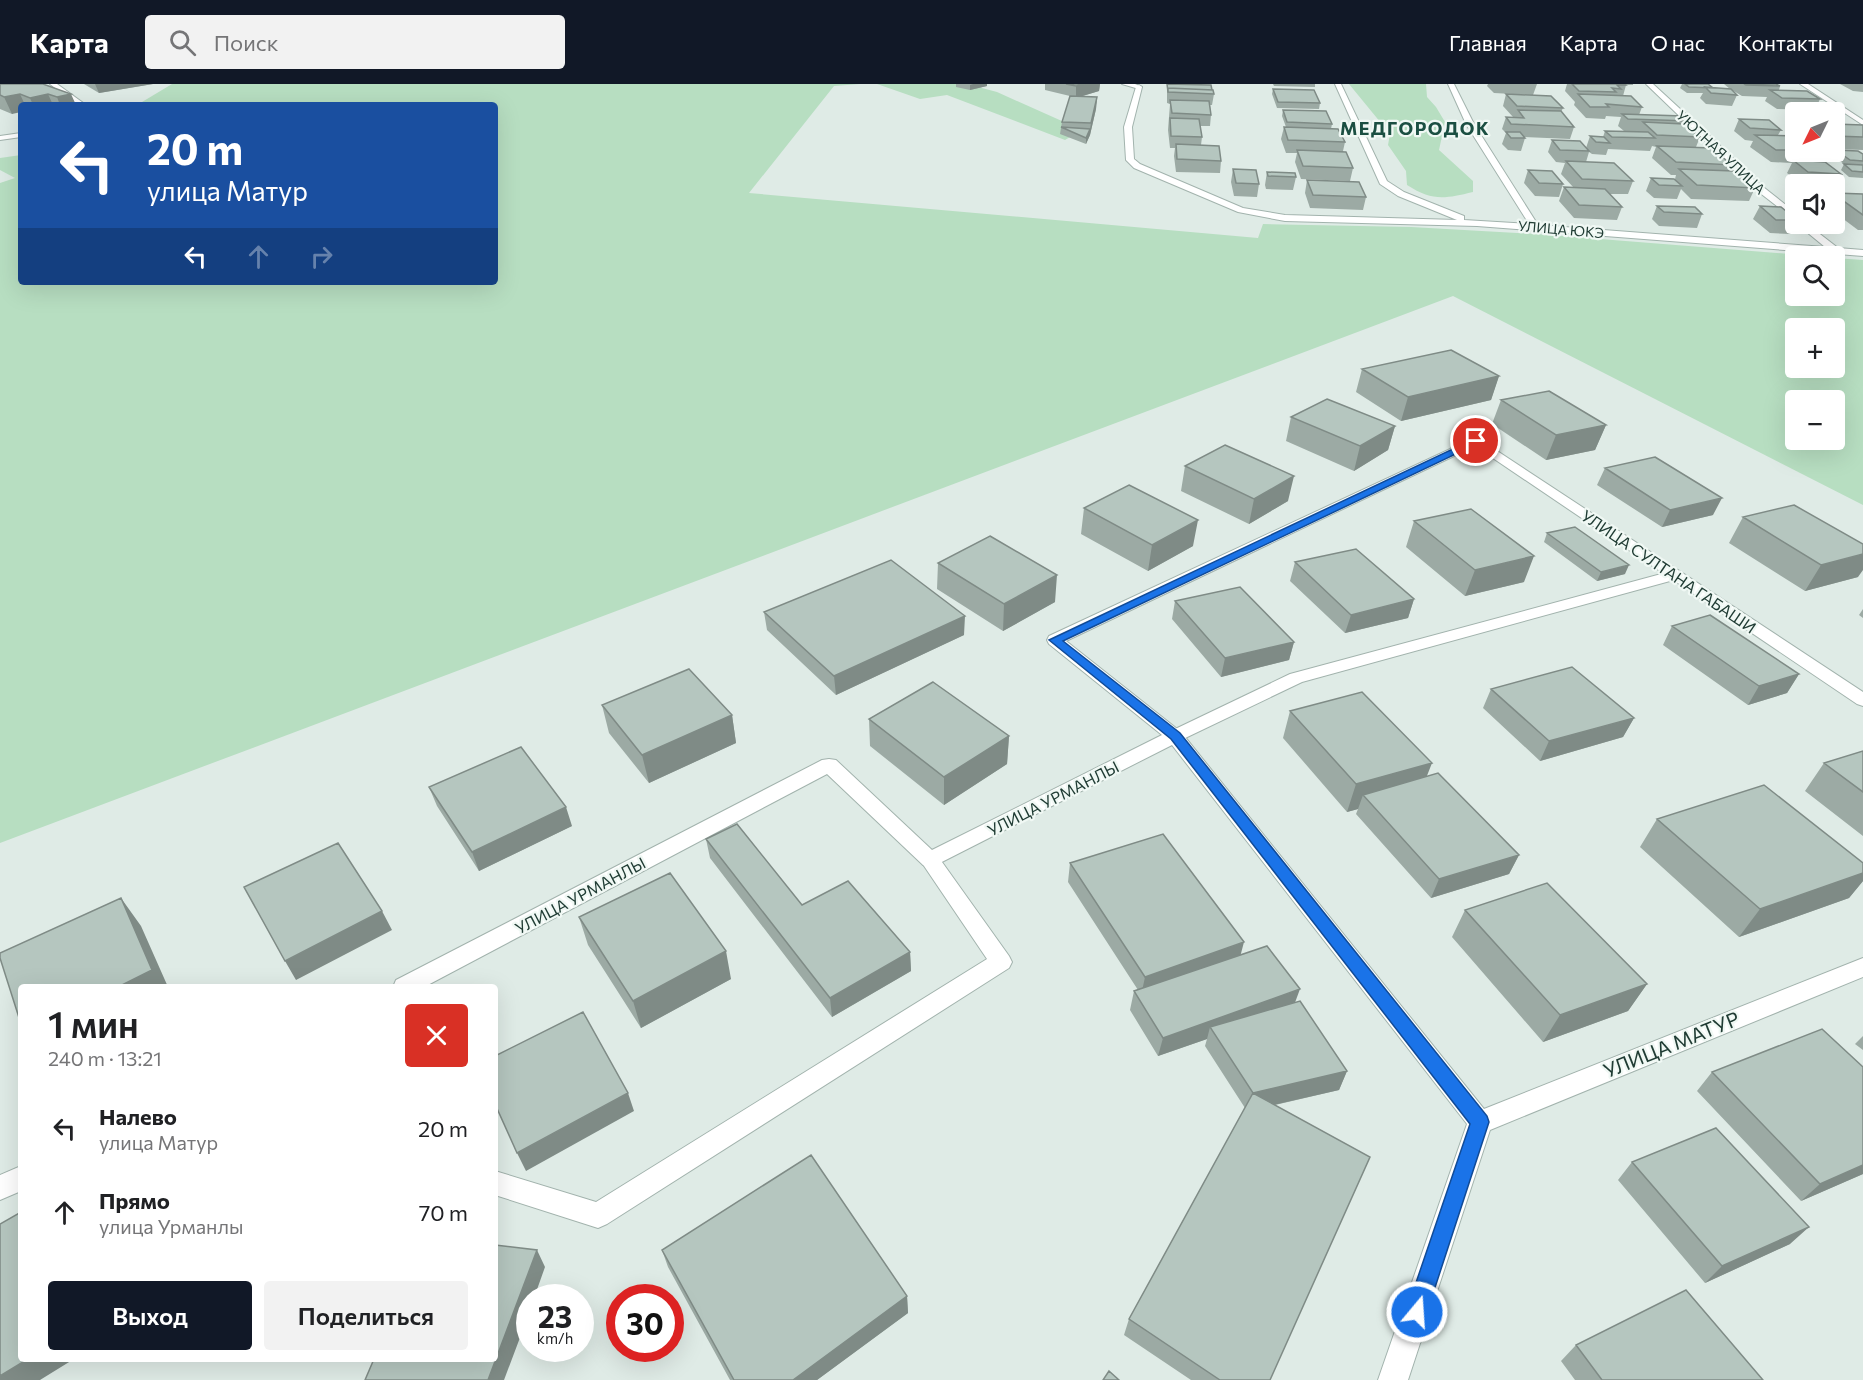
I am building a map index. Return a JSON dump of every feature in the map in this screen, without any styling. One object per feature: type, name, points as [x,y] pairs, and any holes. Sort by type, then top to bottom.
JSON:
[{"type":"street","points":[[53,84],[78,102]]},
{"type":"street","name":"УЛИЦА ЮКЭ","points":[[1125,84],[1139,87],[1128,127],[1130,160],[1137,166],[1241,210],[1296,218],[1477,223],[1785,247]]},
{"type":"street","points":[[1338,84],[1383,183],[1401,194],[1444,213],[1477,223]]},
{"type":"street","points":[[1451,84],[1470,124],[1535,227]]},
{"type":"street","name":"УЮТНАЯ УЛИЦА","points":[[1649,84],[1726,156],[1745,177],[1785,209]]},
{"type":"street","points":[[1803,84],[1863,123]]},
{"type":"street","points":[[0,138],[18,135]]},
{"type":"street","name":"УЛИЦА ЮКЭ","points":[[1259,214],[1277,229]]},
{"type":"street","points":[[1815,234],[1830,246]]},
{"type":"street","name":"УЛИЦА ЮКЭ","points":[[1845,252],[1863,253]]},
{"type":"street","name":"УЛИЦА СУЛТАНА ГАБАШИ","points":[[1175,736],[1055,640],[1476,441],[1863,700]]},
{"type":"street","name":"УЛИЦА УРМАНЛЫ","points":[[410,984],[829,765],[930,861],[1175,736],[1296,678],[1676,575]]},
{"type":"street","points":[[1175,736],[1480,1122],[1393,1380]]},
{"type":"street","points":[[498,1184],[598,1215],[1001,962],[930,861]]},
{"type":"street","name":"УЛИЦА МАТУР","points":[[1480,1122],[1863,967]]},
{"type":"street","points":[[0,1188],[18,1179]]},
{"type":"green space","points":[[172,84],[860,84],[834,86],[749,193],[1258,238],[1263,224],[1411,227],[1537,234],[1785,254],[1785,306],[1845,306],[1845,259],[1863,260],[1863,505],[1453,296],[0,843],[0,183],[15,178],[0,170],[0,158],[18,155],[18,285],[498,285],[498,102],[142,102]]},
{"type":"green space","points":[[877,84],[967,84],[997,92],[1082,130],[1065,140],[947,95],[920,99]]},
{"type":"green space","points":[[1349,84],[1426,84],[1427,97],[1445,122],[1439,150],[1473,181],[1473,192],[1438,197],[1424,194],[1407,185],[1406,171],[1388,145],[1390,134]]},
{"type":"building","points":[[0,84],[43,84],[71,94],[57,97],[48,94],[30,98],[20,94],[4,97],[0,95]]},
{"type":"building","points":[[1167,84],[1211,85],[1212,90],[1168,88],[1168,92]]},
{"type":"building","points":[[1572,84],[1626,85],[1617,85],[1621,89],[1612,88],[1616,92],[1579,91]]},
{"type":"building","points":[[1685,84],[1708,84],[1713,88],[1689,87]]},
{"type":"building","points":[[1744,84],[1776,84],[1780,86],[1746,85]]},
{"type":"building","points":[[1705,87],[1731,89],[1737,95],[1711,93]]},
{"type":"building","points":[[1168,88],[1213,90],[1214,94],[1168,92]]},
{"type":"building","points":[[1273,89],[1314,90],[1320,103],[1278,102]]},
{"type":"building","points":[[1770,90],[1807,91],[1820,99],[1782,98]]},
{"type":"building","points":[[1506,94],[1551,96],[1563,108],[1517,106]]},
{"type":"building","points":[[1578,94],[1631,96],[1642,107],[1606,104],[1609,107],[1590,107]]},
{"type":"building","points":[[1070,96],[1097,97],[1091,123],[1062,122]]},
{"type":"building","points":[[1170,100],[1209,101],[1211,115],[1172,113]]},
{"type":"building","points":[[1283,110],[1326,111],[1332,124],[1287,122]]},
{"type":"building","points":[[1518,110],[1561,111],[1574,127],[1511,124],[1506,117],[1524,118]]},
{"type":"building","points":[[1622,114],[1683,116],[1690,121],[1628,119]]},
{"type":"building","points":[[1170,118],[1199,119],[1202,137],[1171,136]]},
{"type":"building","points":[[1739,119],[1769,120],[1781,130],[1750,128]]},
{"type":"building","points":[[1643,122],[1684,124],[1700,137],[1657,135]]},
{"type":"building","points":[[1845,124],[1863,125],[1863,137],[1845,136]]},
{"type":"building","points":[[1061,127],[1090,129],[1086,138]]},
{"type":"building","points":[[1284,127],[1338,129],[1345,142],[1288,140]]},
{"type":"building","points":[[1605,131],[1648,132],[1655,138],[1612,137]]},
{"type":"building","points":[[1506,132],[1520,132],[1525,138],[1511,138]]},
{"type":"building","points":[[1755,135],[1785,136],[1785,150],[1776,150]]},
{"type":"building","points":[[1590,136],[1604,137],[1610,143],[1596,142]]},
{"type":"building","points":[[1552,140],[1580,141],[1589,151],[1560,150]]},
{"type":"building","points":[[1176,144],[1219,146],[1221,161],[1177,159]]},
{"type":"building","points":[[1657,146],[1711,148],[1732,165],[1676,162]]},
{"type":"building","points":[[1297,150],[1346,152],[1353,168],[1303,166]]},
{"type":"building","points":[[1845,150],[1858,151],[1863,154],[1863,161],[1850,160],[1845,156]]},
{"type":"building","points":[[1566,161],[1614,163],[1633,181],[1582,179]]},
{"type":"building","points":[[1796,162],[1825,162],[1841,174],[1808,172]]},
{"type":"building","points":[[1844,164],[1863,165],[1863,172],[1852,171]]},
{"type":"building","points":[[1233,169],[1256,170],[1259,184],[1236,183]]},
{"type":"building","points":[[1679,169],[1734,171],[1755,188],[1697,185]]},
{"type":"building","points":[[1528,170],[1552,171],[1563,184],[1539,183]]},
{"type":"building","points":[[1267,172],[1295,173],[1296,177],[1268,176]]},
{"type":"building","points":[[1651,178],[1674,179],[1682,186],[1659,185]]},
{"type":"building","points":[[1307,180],[1359,182],[1366,197],[1313,195]]},
{"type":"building","points":[[1564,187],[1605,189],[1622,207],[1579,205]]},
{"type":"building","points":[[1845,193],[1863,194],[1863,215],[1845,202]]},
{"type":"building","points":[[1657,206],[1695,207],[1702,214],[1664,212]]},
{"type":"building","points":[[1760,206],[1781,207],[1785,210],[1785,220],[1776,220]]},
{"type":"building","points":[[1451,350],[1499,376],[1408,397],[1362,369]]},
{"type":"building","points":[[1549,391],[1606,425],[1556,435],[1501,400]]},
{"type":"building","points":[[1327,399],[1395,426],[1360,446],[1291,417]]},
{"type":"building","points":[[1225,445],[1294,476],[1254,499],[1185,466]]},
{"type":"building","points":[[1655,457],[1722,498],[1670,510],[1605,468]]},
{"type":"building","points":[[1129,485],[1198,520],[1152,545],[1084,508]]},
{"type":"building","points":[[1794,505],[1863,544],[1863,554],[1821,565],[1743,517]]},
{"type":"building","points":[[1471,509],[1534,556],[1475,570],[1414,521]]},
{"type":"building","points":[[1575,527],[1629,565],[1601,572],[1547,533]]},
{"type":"building","points":[[990,536],[1057,575],[1004,604],[938,563]]},
{"type":"building","points":[[1356,549],[1414,599],[1351,615],[1295,562]]},
{"type":"building","points":[[891,560],[965,616],[834,676],[764,612]]},
{"type":"building","points":[[1240,587],[1294,642],[1225,658],[1175,601]]},
{"type":"building","points":[[1710,615],[1799,674],[1759,686],[1672,626]]},
{"type":"building","points":[[1572,667],[1634,718],[1549,741],[1491,689]]},
{"type":"building","points":[[689,669],[732,715],[642,755],[602,705]]},
{"type":"building","points":[[933,682],[1009,736],[944,777],[869,719]]},
{"type":"building","points":[[1362,692],[1432,763],[1356,784],[1290,711]]},
{"type":"building","points":[[521,747],[566,807],[472,852],[429,787]]},
{"type":"building","points":[[1863,751],[1863,792],[1824,763]]},
{"type":"building","points":[[1438,773],[1519,855],[1439,879],[1363,795]]},
{"type":"building","points":[[1764,785],[1863,863],[1863,873],[1760,909],[1657,819]]},
{"type":"building","points":[[737,824],[802,905],[848,881],[910,952],[830,998],[706,839]]},
{"type":"building","points":[[1163,834],[1244,942],[1145,977],[1070,863]]},
{"type":"building","points":[[338,843],[382,911],[285,961],[244,887]]},
{"type":"building","points":[[670,873],[726,951],[633,1001],[579,917]]},
{"type":"building","points":[[1547,883],[1647,984],[1560,1015],[1465,910]]},
{"type":"building","points":[[121,898],[152,970],[124,984],[18,984],[18,1015],[0,953]]},
{"type":"building","points":[[1267,946],[1300,989],[1163,1038],[1134,991]]},
{"type":"building","points":[[1300,1001],[1347,1071],[1253,1093],[1210,1027]]},
{"type":"building","points":[[583,1012],[628,1093],[517,1153],[498,1111],[498,1054]]},
{"type":"building","points":[[1822,1029],[1863,1067],[1863,1165],[1820,1184],[1712,1072]]},
{"type":"building","points":[[1253,1093],[1370,1157],[1270,1380],[1220,1380],[1129,1319]]},
{"type":"building","points":[[1716,1128],[1809,1227],[1722,1266],[1632,1162]]},
{"type":"building","points":[[811,1155],[907,1296],[793,1380],[734,1380],[684,1290],[684,1284],[681,1284],[662,1250]]},
{"type":"building","points":[[18,1214],[18,1362],[23,1362],[0,1376],[0,1224]]},
{"type":"building","points":[[498,1245],[537,1250],[524,1284],[516,1284],[516,1306],[498,1353]]},
{"type":"building","points":[[1686,1290],[1763,1380],[1602,1380],[1576,1345]]},
{"type":"building","points":[[373,1362],[495,1362],[488,1380],[365,1380]]},
{"type":"building","points":[[1109,1371],[1119,1380],[1103,1380]]},
{"type":"district","name":"МЕДГОРОДОК","points":[[1415,128]]},
{"type":"route","points":[[1417,1312],[1480,1122],[1175,736],[1055,640],[1476,441]]}]
